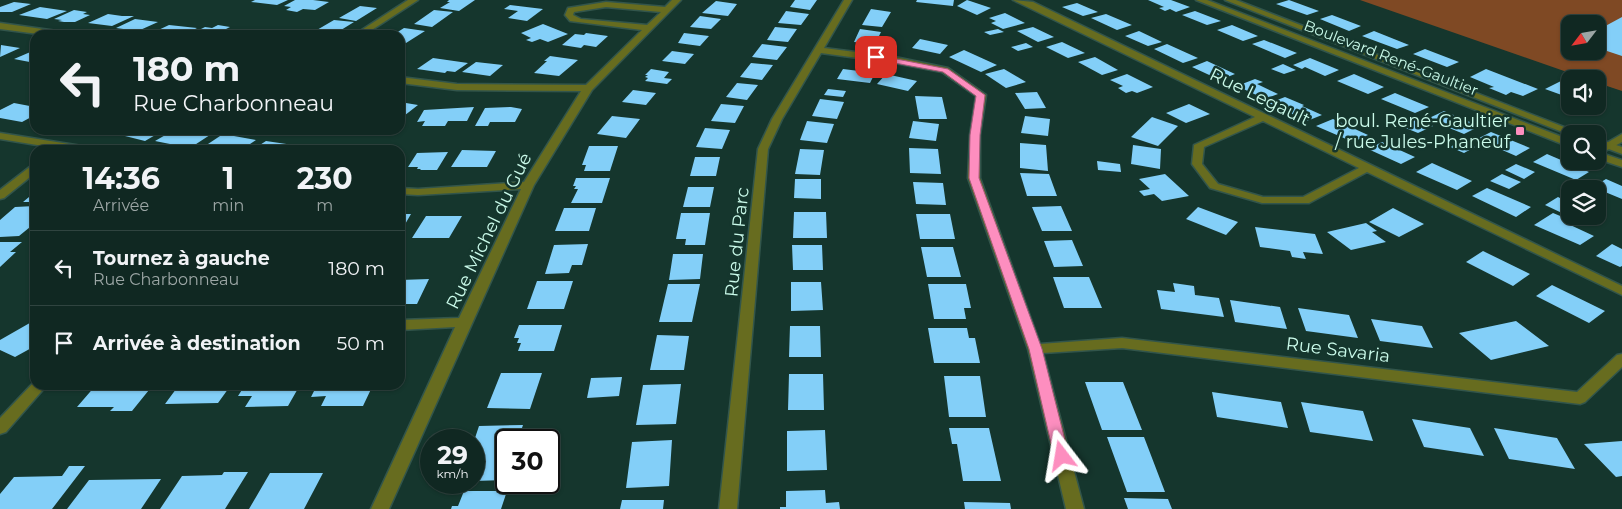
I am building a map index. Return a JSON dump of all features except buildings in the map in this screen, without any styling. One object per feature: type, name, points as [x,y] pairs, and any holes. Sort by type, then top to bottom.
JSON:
[{"type":"street","points":[[366,30],[414,0]]},
{"type":"street","name":"Rue Michel du Gué","points":[[380,509],[528,185],[588,88],[677,0]]},
{"type":"street","name":"Rue du Parc","points":[[728,509],[764,149],[777,119],[848,0]]},
{"type":"street","name":"Rue Legault","points":[[1017,0],[1030,4],[1262,118],[1622,290]]},
{"type":"street","name":"Boulevard René-Gaultier","points":[[1200,0],[1561,140]]},
{"type":"street","name":"Boulevard René-Gaultier","points":[[1228,0],[1561,128]]},
{"type":"street","points":[[650,28],[580,21],[573,19],[570,15],[571,10],[599,3],[667,10]]},
{"type":"street","points":[[0,26],[30,30]]},
{"type":"street","points":[[818,50],[895,60],[945,70],[981,95],[975,135],[974,178],[1035,349],[1075,509]]},
{"type":"street","points":[[405,81],[457,87],[588,88]]},
{"type":"street","points":[[1262,118],[1200,145],[1197,164],[1214,186],[1262,200],[1306,201],[1368,167]]},
{"type":"street","points":[[0,136],[46,145]]},
{"type":"street","points":[[1606,142],[1622,136]]},
{"type":"street","points":[[1606,145],[1622,151]]},
{"type":"street","points":[[1606,157],[1622,164]]},
{"type":"street","points":[[0,196],[30,172]]},
{"type":"street","points":[[405,191],[528,185]]},
{"type":"street","points":[[405,325],[464,322]]},
{"type":"street","name":"Rue Savaria","points":[[1035,349],[1122,342],[1580,398],[1622,359]]},
{"type":"street","points":[[0,428],[35,390]]},
{"type":"shaded area","points":[[1360,0],[1622,0],[1622,91],[1606,86],[1606,70],[1561,70]]},
{"type":"place","name":"boul. René-Gaultier / rue Jules-Phaneuf","points":[[1520,131]]},
{"type":"route","points":[[876,57],[945,70],[981,95],[975,135],[974,178],[1035,349],[1062,456]]}]
